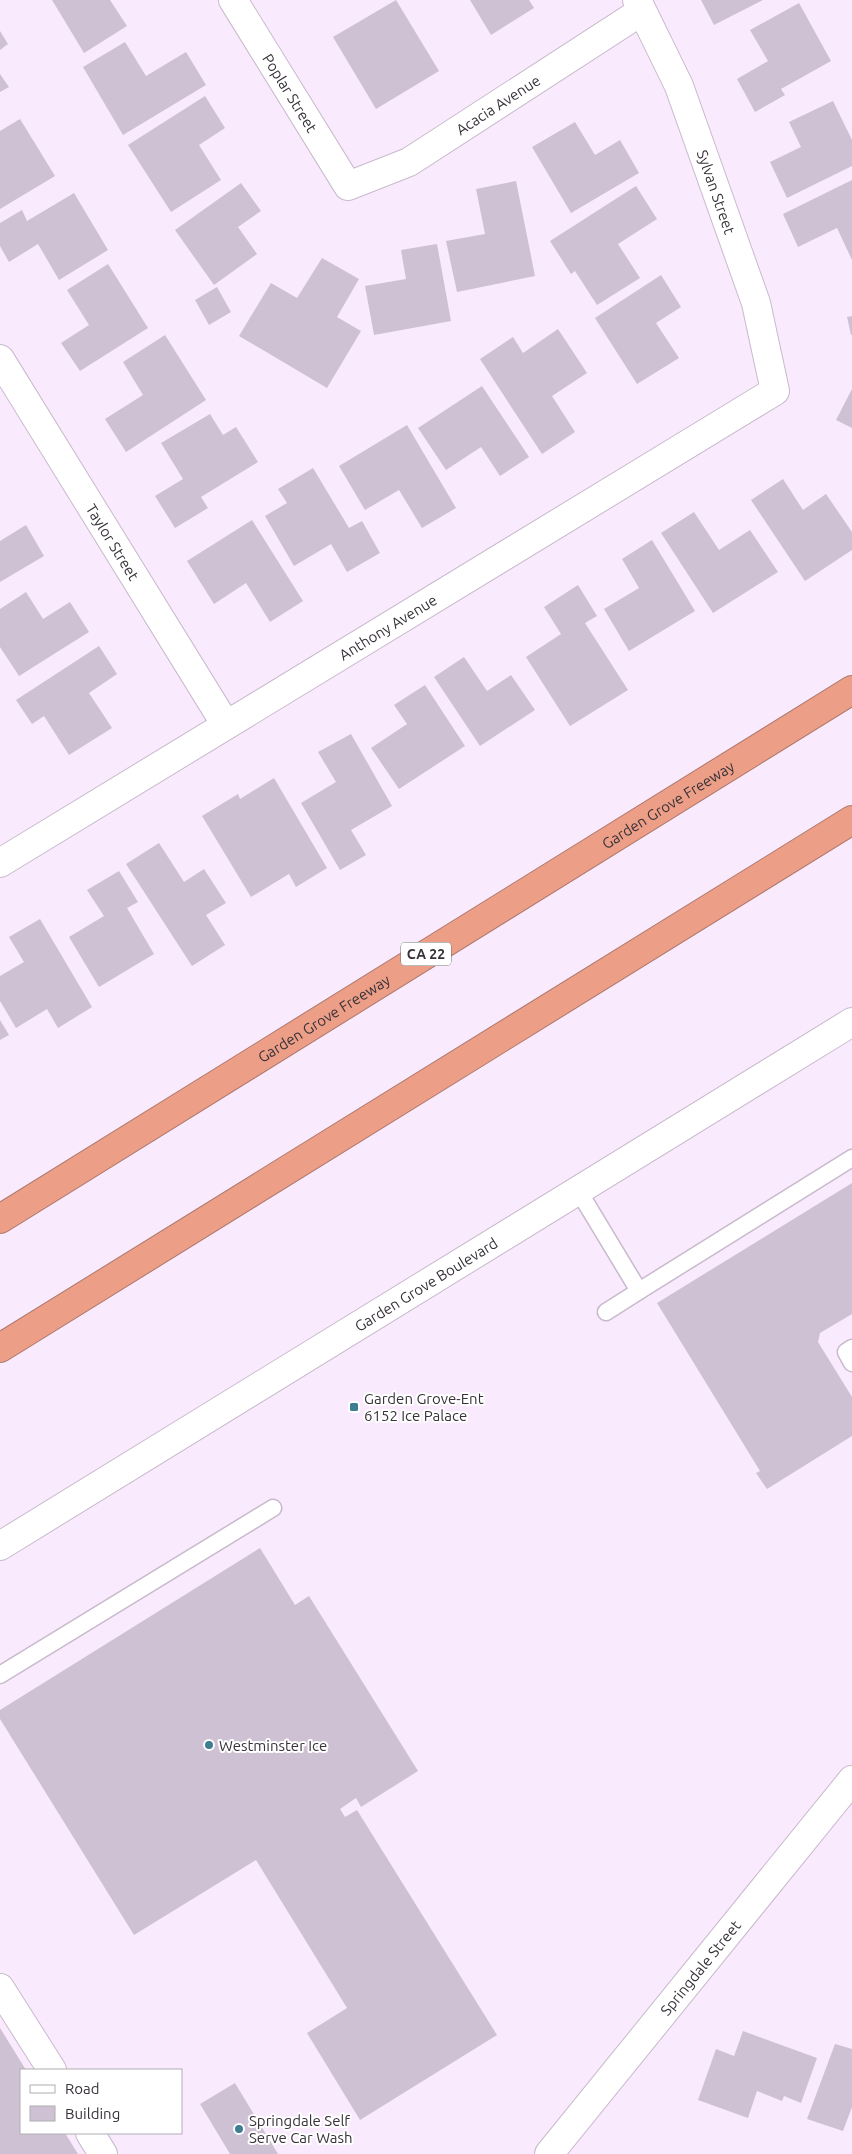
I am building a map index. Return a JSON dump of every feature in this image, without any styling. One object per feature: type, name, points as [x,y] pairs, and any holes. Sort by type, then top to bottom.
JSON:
[{"type":"highway","name":"Garden Grove Freeway","points":[[0,1219],[852,690]]},
{"type":"highway","points":[[0,1348],[852,820]]},
{"type":"street","name":"Poplar Street","points":[[233,0],[348,186]]},
{"type":"street","name":"Acacia Avenue","points":[[348,186],[409,162],[639,6]]},
{"type":"street","name":"Sylvan Street","points":[[639,6],[679,86],[756,303],[774,392]]},
{"type":"street","name":"Taylor Street","points":[[0,359],[226,725]]},
{"type":"street","name":"Anthony Avenue","points":[[0,863],[774,392]]},
{"type":"street","name":"Garden Grove Boulevard","points":[[0,1546],[852,1022]]},
{"type":"street","name":"Springdale Street","points":[[549,2154],[852,1780]]},
{"type":"street","points":[[0,1988],[51,2069]]},
{"type":"street","points":[[91,2134],[103,2154]]},
{"type":"lane","points":[[606,1312],[852,1158]]},
{"type":"lane","points":[[578,1190],[639,1291]]},
{"type":"lane","points":[[852,1348],[846,1352],[852,1363]]},
{"type":"lane","points":[[0,1675],[273,1508]]},
{"type":"building","points":[[52,0],[110,0],[127,26],[84,53]]},
{"type":"building","points":[[396,0],[439,71],[376,109],[333,37]]},
{"type":"building","points":[[470,0],[529,0],[534,8],[491,35]]},
{"type":"building","points":[[701,0],[763,0],[714,25]]},
{"type":"building","points":[[799,3],[831,61],[781,89],[785,95],[755,112],[737,79],[768,61],[750,30]]},
{"type":"building","points":[[0,31],[8,44],[0,50]]},
{"type":"building","points":[[125,42],[146,76],[186,52],[206,85],[123,135],[83,67]]},
{"type":"building","points":[[0,74],[9,87],[0,92]]},
{"type":"building","points":[[205,96],[225,128],[199,145],[221,180],[171,212],[128,145]]},
{"type":"building","points":[[833,101],[852,140],[852,166],[787,198],[770,162],[801,147],[789,122]]},
{"type":"building","points":[[20,119],[55,176],[0,209],[0,131]]},
{"type":"building","points":[[575,122],[595,155],[620,140],[639,173],[571,213],[532,147]]},
{"type":"building","points":[[852,180],[852,260],[837,228],[798,247],[783,214]]},
{"type":"building","points":[[516,181],[535,276],[457,292],[446,241],[485,234],[476,189]]},
{"type":"building","points":[[241,183],[261,211],[238,227],[257,254],[214,285],[175,230]]},
{"type":"building","points":[[636,186],[657,219],[618,244],[640,278],[597,305],[575,271],[571,274],[550,241]]},
{"type":"building","points":[[74,193],[108,250],[59,280],[38,244],[9,262],[0,246],[0,223],[22,210],[27,221]]},
{"type":"building","points":[[437,244],[451,321],[374,335],[365,286],[406,279],[401,250]]},
{"type":"building","points":[[322,258],[359,279],[337,317],[361,331],[327,388],[239,336],[271,283],[297,298]]},
{"type":"building","points":[[108,264],[148,328],[80,371],[61,343],[89,325],[67,290]]},
{"type":"building","points":[[661,275],[681,307],[656,323],[679,358],[637,384],[595,318]]},
{"type":"building","points":[[217,287],[231,312],[209,325],[195,300]]},
{"type":"building","points":[[852,316],[852,335],[851,335],[847,317]]},
{"type":"building","points":[[558,329],[587,373],[552,396],[575,432],[542,454],[480,359],[513,337],[523,353]]},
{"type":"building","points":[[165,335],[206,400],[126,452],[105,419],[143,395],[123,362]]},
{"type":"building","points":[[482,386],[529,457],[500,476],[481,447],[446,470],[418,428]]},
{"type":"building","points":[[852,389],[852,428],[836,420]]},
{"type":"building","points":[[210,414],[223,435],[236,427],[258,462],[201,497],[208,508],[175,528],[155,496],[183,479],[161,443]]},
{"type":"building","points":[[407,425],[456,508],[422,528],[399,490],[365,510],[339,466]]},
{"type":"building","points":[[313,468],[349,528],[362,521],[380,553],[347,572],[331,544],[294,566],[265,516],[287,503],[278,489]]},
{"type":"building","points":[[783,479],[803,510],[826,494],[852,532],[852,550],[805,581],[751,500]]},
{"type":"building","points":[[694,512],[719,550],[750,530],[778,572],[713,613],[661,533]]},
{"type":"building","points":[[252,520],[303,601],[270,622],[246,583],[214,604],[187,561]]},
{"type":"building","points":[[26,525],[44,556],[0,582],[0,541]]},
{"type":"building","points":[[652,540],[695,611],[629,651],[604,609],[639,588],[622,559]]},
{"type":"building","points":[[578,585],[597,616],[585,623],[628,690],[570,726],[526,657],[561,634],[544,607]]},
{"type":"building","points":[[26,592],[43,619],[70,602],[89,632],[19,676],[0,647],[0,609]]},
{"type":"building","points":[[99,646],[117,674],[89,693],[112,728],[69,755],[44,716],[32,724],[16,700]]},
{"type":"building","points":[[464,657],[487,691],[511,675],[535,710],[480,746],[434,677]]},
{"type":"building","points":[[425,685],[465,746],[399,789],[371,748],[407,724],[394,705]]},
{"type":"building","points":[[351,734],[392,806],[351,830],[366,855],[340,870],[301,803],[336,782],[318,752]]},
{"type":"building","points":[[274,778],[327,868],[296,887],[289,874],[251,897],[202,816],[238,794],[240,799]]},
{"type":"building","points":[[159,843],[184,882],[204,869],[226,903],[206,915],[225,945],[192,966],[126,864]]},
{"type":"building","points":[[119,871],[138,902],[127,908],[154,954],[99,987],[69,937],[104,916],[87,890]]},
{"type":"building","points":[[40,919],[92,1007],[58,1028],[47,1009],[16,1028],[0,1001],[0,976],[24,962],[9,937]]},
{"type":"building","points":[[0,1020],[9,1035],[0,1040]]},
{"type":"building","points":[[852,1183],[852,1314],[820,1333],[818,1342],[852,1397],[852,1436],[767,1489],[756,1473],[760,1471],[657,1303]]},
{"type":"building","name":"Westminster Ice","points":[[260,1548],[295,1605],[309,1596],[418,1771],[361,1807],[356,1798],[340,1809],[345,1817],[357,1810],[497,2035],[360,2120],[307,2033],[347,2008],[256,1860],[134,1935],[0,1719],[0,1710]]},
{"type":"building","points":[[0,2028],[25,2069],[20,2069],[20,2134],[66,2134],[78,2154],[0,2154]]},
{"type":"building","points":[[743,2031],[817,2058],[801,2103],[784,2096],[782,2101],[757,2091],[748,2118],[698,2100],[716,2049],[734,2056]]},
{"type":"building","points":[[835,2044],[852,2049],[852,2107],[843,2131],[807,2119]]},
{"type":"building","name":"Springdale Self Serve Car Wash","points":[[235,2083],[278,2154],[230,2154],[200,2104]]},
{"type":"place","name":"Garden Grove-Ent 6152 Ice Palace","points":[[354,1407]]},
{"type":"place","name":"Westminster Ice","points":[[209,1745]]},
{"type":"place","name":"Springdale Self Serve Car Wash","points":[[239,2129]]}]
